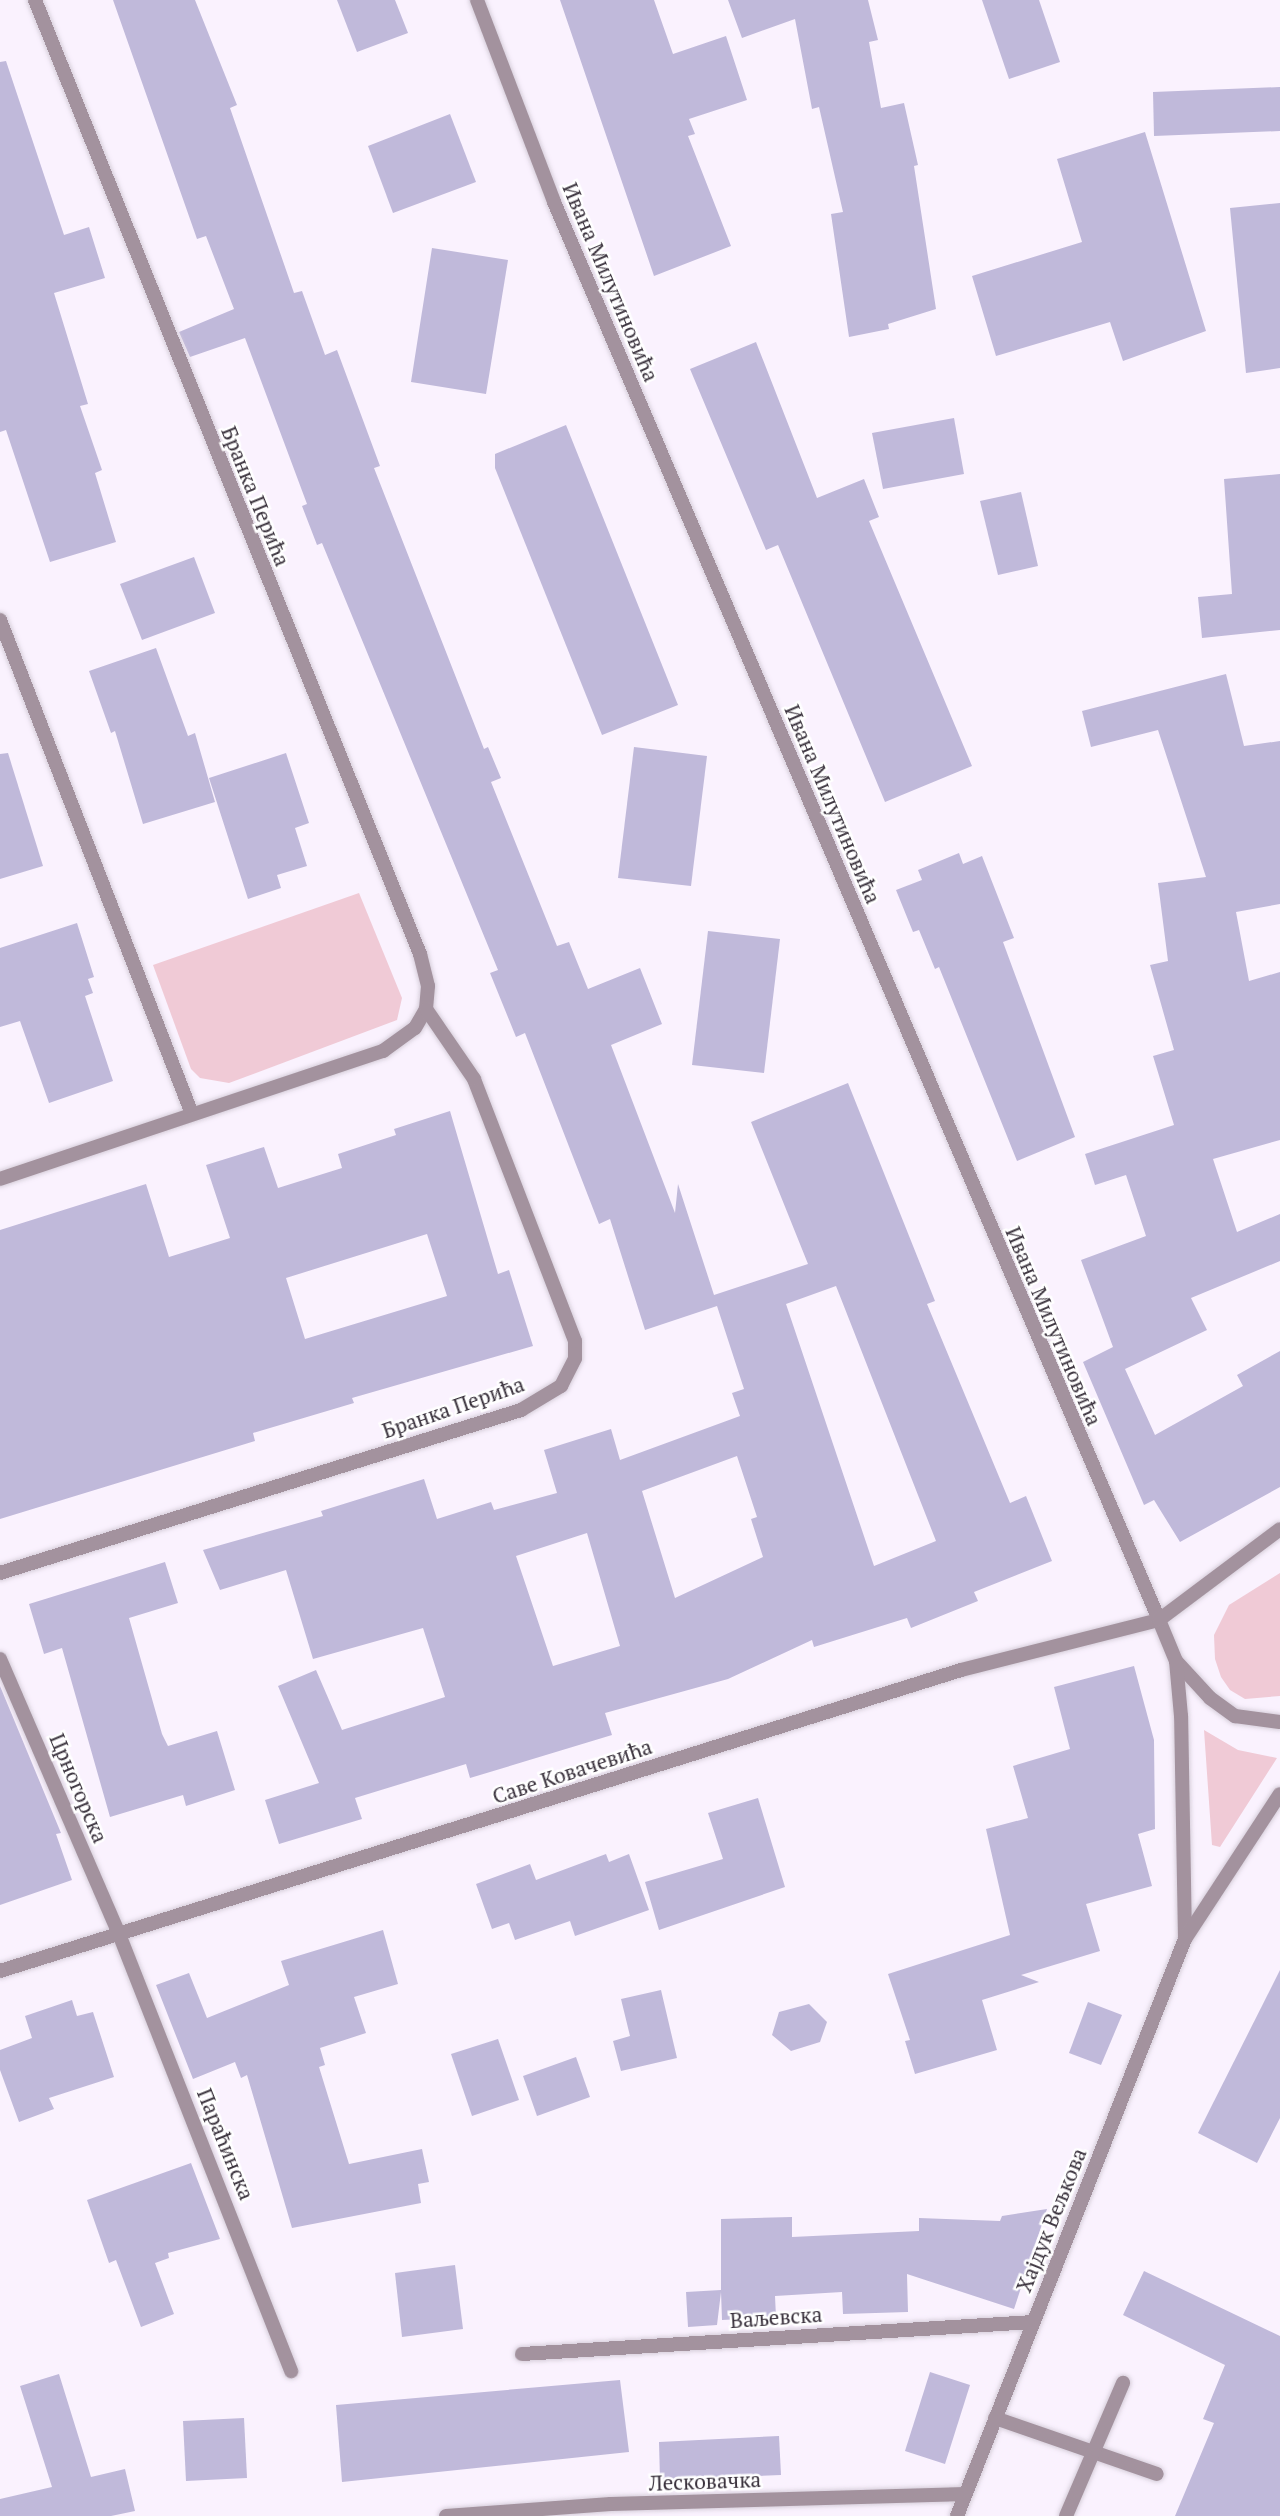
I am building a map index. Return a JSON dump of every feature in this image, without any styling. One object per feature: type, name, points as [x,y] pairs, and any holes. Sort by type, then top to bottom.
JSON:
[{"type":"street","name":"Бранка Перића","points":[[0,1573],[521,1410],[561,1386],[575,1358],[575,1341],[474,1079],[426,1009],[428,986],[420,954],[35,0]]},
{"type":"street","name":"Ивана Милутиновића","points":[[477,0],[554,202],[1159,1620]]},
{"type":"street","points":[[0,620],[192,1114]]},
{"type":"street","points":[[0,1179],[383,1051],[415,1028],[426,1009]]},
{"type":"street","points":[[1159,1620],[1280,1528]]},
{"type":"street","name":"Хајдук Вељкова","points":[[1159,1620],[1175,1661],[1181,1716],[1185,1939]]},
{"type":"street","name":"Саве Ковачевића","points":[[0,1971],[961,1670],[1159,1620]]},
{"type":"street","name":"Црногорска","points":[[0,1659],[119,1934]]},
{"type":"street","points":[[1175,1661],[1210,1698],[1234,1716],[1280,1722]]},
{"type":"street","name":"Хајдук Вељкова","points":[[957,2516],[1185,1939],[1280,1794]]},
{"type":"street","name":"Параћинска","points":[[119,1934],[291,2371]]},
{"type":"street","name":"Ваљевска","points":[[522,2354],[1033,2322]]},
{"type":"street","points":[[1066,2516],[1123,2383]]},
{"type":"street","points":[[995,2417],[1157,2474]]},
{"type":"street","name":"Лесковачка","points":[[446,2516],[965,2494]]},
{"type":"shaded area","points":[[359,893],[402,998],[397,1020],[229,1083],[200,1078],[191,1069],[153,965]]},
{"type":"shaded area","points":[[1280,1573],[1280,1696],[1245,1699],[1230,1690],[1221,1677],[1215,1659],[1214,1635],[1229,1605]]},
{"type":"shaded area","points":[[1204,1730],[1238,1750],[1277,1758],[1220,1847],[1212,1845]]},
{"type":"building","points":[[113,0],[195,0],[237,105],[230,108],[294,293],[302,291],[325,355],[337,350],[380,466],[374,468],[484,749],[488,747],[501,778],[491,782],[557,946],[569,942],[588,989],[640,968],[662,1024],[611,1045],[675,1213],[678,1184],[714,1295],[808,1264],[751,1122],[848,1083],[935,1301],[927,1304],[1010,1503],[1026,1496],[1052,1561],[974,1592],[978,1601],[911,1628],[907,1618],[814,1647],[812,1640],[728,1679],[605,1713],[612,1735],[470,1778],[466,1764],[355,1798],[362,1819],[279,1844],[265,1800],[319,1783],[278,1686],[316,1670],[342,1730],[445,1697],[423,1628],[313,1659],[286,1570],[220,1590],[203,1550],[323,1516],[321,1511],[424,1479],[437,1519],[491,1502],[494,1510],[557,1493],[544,1450],[611,1429],[620,1460],[740,1416],[732,1393],[744,1389],[717,1306],[645,1330],[610,1219],[599,1224],[525,1033],[516,1037],[490,973],[498,970],[322,543],[317,545],[302,506],[307,504],[245,338],[190,357],[179,332],[234,309],[206,236],[197,239]],"holes":[[[836,1286],[936,1541],[874,1566],[786,1304]],[[737,1456],[757,1517],[751,1519],[763,1557],[675,1598],[642,1491]],[[587,1533],[620,1646],[553,1666],[516,1556]]]},
{"type":"building","points":[[337,0],[395,0],[408,33],[357,52]]},
{"type":"building","points":[[560,0],[654,0],[673,54],[726,36],[747,100],[689,119],[695,134],[688,136],[731,246],[654,276]]},
{"type":"building","points":[[728,0],[868,0],[878,40],[869,42],[881,108],[904,103],[918,165],[914,166],[936,309],[888,324],[889,329],[849,337],[831,214],[843,212],[819,107],[812,109],[795,19],[742,38]]},
{"type":"building","points":[[982,0],[1039,0],[1060,62],[1009,79]]},
{"type":"building","points":[[6,61],[64,235],[89,227],[105,278],[54,293],[88,404],[80,406],[102,470],[95,473],[116,542],[50,562],[6,430],[0,432],[0,62]]},
{"type":"building","points":[[1280,87],[1280,131],[1154,136],[1153,92]]},
{"type":"building","points":[[450,114],[476,182],[393,213],[368,146]]},
{"type":"building","points":[[1145,132],[1206,331],[1123,361],[1110,322],[996,356],[972,276],[1082,242],[1057,159]]},
{"type":"building","points":[[1280,203],[1280,368],[1246,373],[1230,208]]},
{"type":"building","points":[[432,248],[508,260],[486,394],[411,382]]},
{"type":"building","points":[[756,342],[817,498],[864,479],[879,517],[869,521],[972,766],[885,802],[778,545],[766,550],[690,369]]},
{"type":"building","points":[[954,418],[964,474],[883,489],[872,433]]},
{"type":"building","points":[[566,425],[678,705],[602,735],[495,468],[495,454]]},
{"type":"building","points":[[1280,474],[1280,630],[1202,638],[1198,597],[1232,594],[1224,479]]},
{"type":"building","points":[[1021,492],[1038,566],[998,575],[980,501]]},
{"type":"building","points":[[194,557],[215,613],[142,640],[120,584]]},
{"type":"building","points":[[156,648],[188,736],[195,733],[215,802],[143,824],[115,731],[111,733],[89,671]]},
{"type":"building","points":[[1226,674],[1244,746],[1280,741],[1280,904],[1236,912],[1249,981],[1280,972],[1280,1140],[1213,1159],[1237,1232],[1280,1214],[1280,1261],[1191,1298],[1207,1330],[1125,1369],[1155,1435],[1243,1386],[1237,1375],[1280,1351],[1280,1487],[1180,1542],[1154,1500],[1144,1505],[1083,1362],[1113,1347],[1081,1260],[1146,1236],[1126,1175],[1095,1185],[1085,1154],[1174,1125],[1153,1056],[1174,1050],[1150,965],[1168,961],[1158,883],[1206,877],[1158,730],[1091,747],[1082,711]]},
{"type":"building","points":[[634,747],[707,756],[691,886],[618,878]]},
{"type":"building","points":[[8,753],[43,866],[0,879],[0,754]]},
{"type":"building","points":[[286,753],[309,823],[295,828],[307,866],[277,875],[281,888],[248,899],[209,778]]},
{"type":"building","points":[[959,853],[963,864],[982,856],[1014,938],[1003,942],[1075,1137],[1017,1161],[939,967],[935,969],[919,930],[913,932],[896,890],[922,880],[918,870]]},
{"type":"building","points":[[77,923],[94,977],[88,979],[93,993],[85,996],[113,1081],[49,1103],[20,1021],[0,1027],[0,948]]},
{"type":"building","points":[[708,931],[780,939],[764,1073],[692,1065]]},
{"type":"building","points":[[450,1111],[498,1274],[509,1270],[533,1346],[352,1398],[354,1403],[253,1433],[255,1441],[0,1519],[0,1230],[146,1184],[169,1257],[230,1238],[206,1165],[264,1147],[278,1188],[342,1168],[338,1154],[396,1135],[394,1129]],"holes":[[[427,1234],[447,1296],[305,1339],[286,1278]]]},
{"type":"building","points":[[165,1562],[178,1603],[129,1618],[162,1734],[168,1746],[217,1731],[235,1790],[186,1806],[183,1795],[110,1817],[62,1648],[44,1654],[29,1604]]},
{"type":"building","points":[[1134,1666],[1154,1740],[1155,1829],[1138,1834],[1152,1886],[1086,1904],[1100,1951],[1021,1975],[1039,1982],[982,2000],[997,2050],[915,2074],[905,2041],[910,2040],[888,1974],[1010,1935],[986,1829],[1028,1818],[1013,1766],[1070,1749],[1054,1687]]},
{"type":"building","points":[[0,1686],[61,1833],[56,1834],[72,1880],[0,1905]]},
{"type":"building","points":[[758,1798],[785,1887],[659,1930],[645,1882],[723,1859],[708,1813]]},
{"type":"building","points":[[606,1854],[609,1862],[629,1854],[649,1910],[575,1936],[570,1921],[515,1940],[509,1923],[492,1929],[476,1884],[530,1864],[536,1880]]},
{"type":"building","points":[[383,1930],[398,1984],[354,1997],[366,2033],[320,2048],[325,2065],[319,2067],[349,2164],[422,2149],[429,2182],[418,2184],[421,2203],[292,2228],[247,2075],[241,2078],[235,2062],[193,2079],[156,1985],[189,1973],[207,2018],[289,1985],[281,1961]]},
{"type":"building","points":[[1280,1970],[1280,2118],[1257,2163],[1198,2133]]},
{"type":"building","points":[[661,1990],[677,2058],[621,2071],[613,2041],[630,2036],[621,1999]]},
{"type":"building","points":[[72,2000],[77,2016],[93,2012],[114,2077],[49,2098],[54,2109],[19,2122],[0,2070],[0,2050],[32,2038],[25,2016]]},
{"type":"building","points":[[1088,2002],[1122,2015],[1101,2065],[1069,2053]]},
{"type":"building","points":[[809,2004],[827,2022],[820,2042],[791,2051],[772,2035],[779,2012]]},
{"type":"building","points":[[498,2039],[519,2100],[472,2116],[451,2054]]},
{"type":"building","points":[[576,2057],[590,2097],[537,2116],[523,2076]]},
{"type":"building","points":[[191,2163],[220,2239],[168,2253],[169,2258],[155,2263],[174,2314],[141,2327],[116,2260],[109,2263],[87,2200]]},
{"type":"building","points":[[1047,2209],[1014,2309],[907,2274],[908,2312],[843,2314],[842,2292],[775,2296],[776,2317],[722,2320],[721,2292],[717,2325],[688,2327],[686,2292],[721,2290],[721,2219],[792,2217],[792,2237],[919,2231],[919,2218],[1000,2221],[1002,2216]]},
{"type":"building","points":[[455,2265],[463,2329],[402,2337],[395,2273]]},
{"type":"building","points":[[1144,2271],[1280,2336],[1280,2516],[1175,2516],[1214,2423],[1203,2419],[1225,2365],[1123,2315]]},
{"type":"building","points":[[930,2372],[970,2385],[945,2464],[905,2451]]},
{"type":"building","points":[[59,2374],[91,2477],[125,2469],[135,2511],[111,2516],[0,2516],[0,2499],[52,2487],[20,2386]]},
{"type":"building","points":[[620,2380],[629,2452],[342,2482],[336,2405]]},
{"type":"building","points":[[244,2418],[247,2478],[186,2481],[183,2421]]},
{"type":"building","points":[[779,2436],[781,2475],[660,2480],[659,2442]]}]
